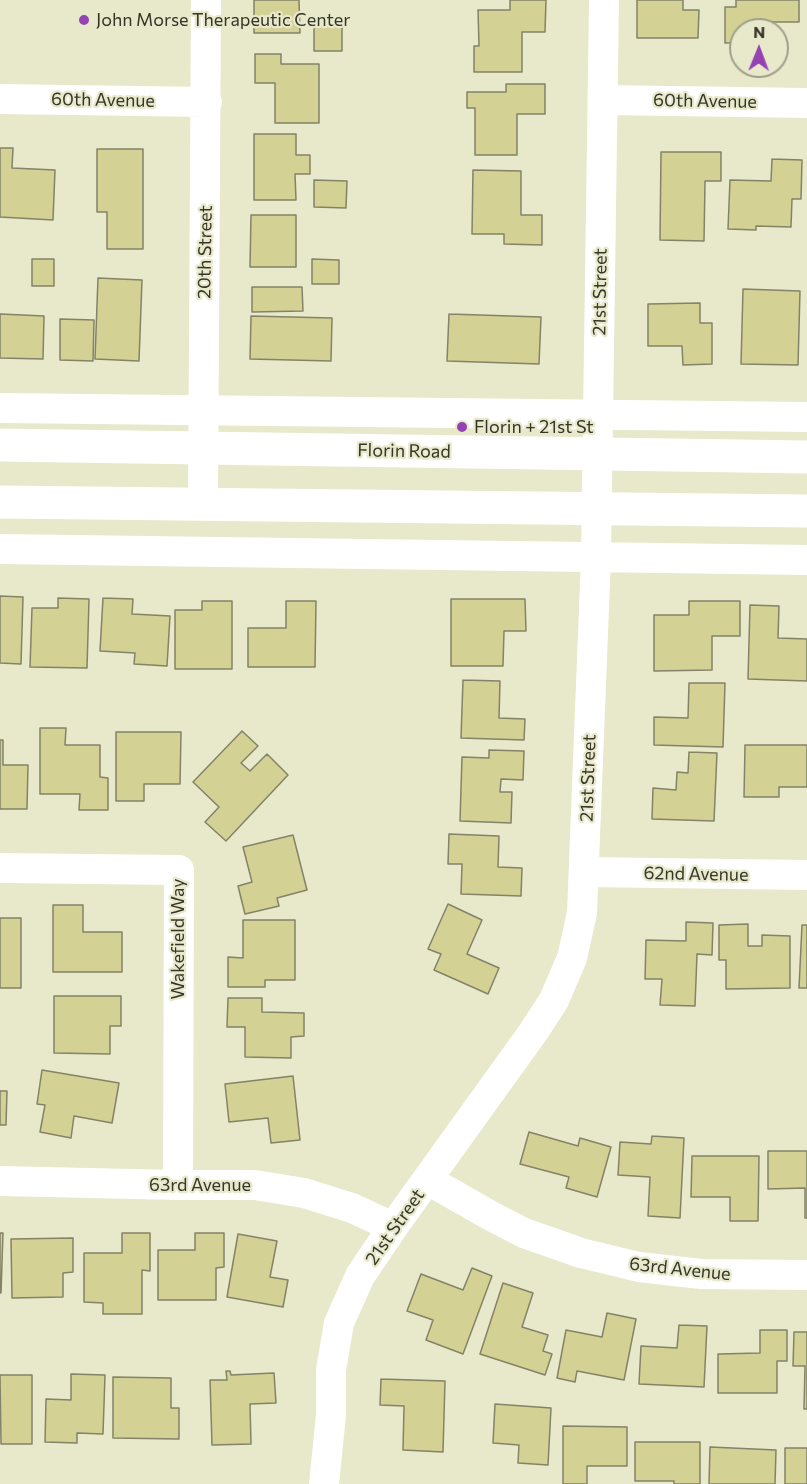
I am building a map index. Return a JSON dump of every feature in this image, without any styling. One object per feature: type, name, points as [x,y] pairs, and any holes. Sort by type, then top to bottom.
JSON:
[{"type":"main road","name":"Florin Road","points":[[0,445],[807,457]]},
{"type":"main road","points":[[0,502],[807,511]]},
{"type":"street","name":"20th Street","points":[[203,504],[207,0]]},
{"type":"street","name":"21st Street","points":[[324,1484],[331,1415],[331,1370],[339,1323],[360,1276],[554,1000],[572,958],[582,913],[596,557],[604,0]]},
{"type":"street","name":"60th Avenue","points":[[0,99],[207,102]]},
{"type":"street","name":"60th Avenue","points":[[603,100],[807,103]]},
{"type":"street","points":[[0,408],[807,417]]},
{"type":"street","points":[[0,549],[807,560]]},
{"type":"street","name":"Wakefield Way","points":[[0,868],[179,870],[178,1185]]},
{"type":"street","name":"62nd Avenue","points":[[585,872],[807,875]]},
{"type":"street","name":"63rd Avenue","points":[[428,1180],[524,1233],[581,1253],[639,1267],[701,1274],[807,1275]]},
{"type":"street","name":"63rd Avenue","points":[[0,1181],[255,1185],[304,1193],[352,1208],[393,1227]]},
{"type":"building","points":[[254,0],[299,0],[300,33],[254,33]]},
{"type":"building","points":[[510,0],[546,0],[545,32],[522,32],[522,72],[474,72],[474,46],[479,46],[478,10],[510,10]]},
{"type":"building","points":[[637,0],[683,0],[683,10],[699,10],[698,38],[637,38]]},
{"type":"building","points":[[736,0],[799,0],[799,22],[789,22],[789,18],[729,18],[729,43],[725,43],[725,7],[736,7]]},
{"type":"building","points":[[314,23],[342,23],[342,51],[314,51]]},
{"type":"building","points":[[255,54],[281,54],[281,64],[319,64],[319,123],[275,123],[275,83],[255,83]]},
{"type":"building","points":[[506,84],[545,84],[545,114],[517,114],[517,155],[475,155],[475,108],[467,108],[467,92],[506,92]]},
{"type":"building","points":[[254,134],[296,134],[296,155],[310,155],[310,174],[295,174],[296,200],[254,200]]},
{"type":"building","points":[[0,148],[13,148],[12,168],[55,170],[53,220],[0,217]]},
{"type":"building","points":[[97,149],[143,149],[143,249],[107,249],[107,212],[97,212]]},
{"type":"building","points":[[661,152],[721,152],[721,181],[705,181],[704,241],[660,240]]},
{"type":"building","points":[[772,159],[802,160],[801,199],[792,199],[791,227],[756,226],[756,230],[728,229],[730,180],[771,181]]},
{"type":"building","points":[[473,170],[521,171],[521,215],[542,215],[542,245],[504,244],[504,234],[472,234]]},
{"type":"building","points":[[314,180],[347,181],[346,208],[314,207]]},
{"type":"building","points":[[251,215],[296,215],[296,267],[250,267]]},
{"type":"building","points":[[32,259],[54,259],[54,286],[32,286]]},
{"type":"building","points":[[312,259],[339,260],[339,284],[312,284]]},
{"type":"building","points":[[98,278],[142,280],[139,361],[95,359]]},
{"type":"building","points":[[252,287],[302,287],[303,311],[252,312]]},
{"type":"building","points":[[743,289],[800,291],[798,365],[741,364]]},
{"type":"building","points":[[700,303],[700,323],[712,323],[712,364],[683,365],[682,346],[648,346],[648,304]]},
{"type":"building","points":[[0,314],[44,316],[43,359],[0,358]]},
{"type":"building","points":[[449,314],[541,317],[539,364],[447,361]]},
{"type":"building","points":[[251,316],[332,318],[331,361],[250,359]]},
{"type":"building","points":[[60,319],[94,320],[93,361],[60,360]]},
{"type":"building","points":[[0,596],[23,597],[21,664],[0,663]]},
{"type":"building","points":[[58,598],[89,599],[87,668],[30,667],[32,608],[58,608]]},
{"type":"building","points":[[103,598],[133,599],[132,614],[170,616],[167,666],[134,664],[135,653],[100,651]]},
{"type":"building","points":[[451,599],[525,599],[526,631],[504,631],[503,666],[451,666]]},
{"type":"building","points":[[202,601],[232,601],[232,669],[175,669],[175,610],[202,610]]},
{"type":"building","points":[[286,601],[316,601],[315,667],[248,667],[248,628],[286,628]]},
{"type":"building","points":[[689,601],[740,601],[740,636],[712,636],[712,670],[654,671],[654,615],[689,615]]},
{"type":"building","points":[[750,605],[779,606],[778,638],[807,639],[807,681],[748,679]]},
{"type":"building","points":[[463,680],[500,681],[499,718],[525,719],[524,740],[461,738]]},
{"type":"building","points":[[689,683],[725,683],[723,747],[654,745],[654,717],[688,718]]},
{"type":"building","points":[[40,728],[66,728],[65,745],[100,745],[100,777],[108,778],[108,810],[79,810],[80,794],[40,794]]},
{"type":"building","points":[[242,731],[258,746],[241,763],[250,771],[267,754],[288,775],[226,841],[205,822],[219,807],[193,782]]},
{"type":"building","points":[[116,732],[181,732],[180,784],[144,784],[144,801],[116,801]]},
{"type":"building","points":[[0,740],[3,740],[3,765],[28,765],[27,809],[0,809]]},
{"type":"building","points":[[745,745],[807,745],[807,787],[779,787],[779,797],[744,797]]},
{"type":"building","points":[[489,750],[524,751],[523,780],[501,779],[500,792],[512,792],[511,823],[460,821],[462,757],[489,758]]},
{"type":"building","points":[[689,752],[717,753],[714,821],[652,819],[653,788],[676,790],[677,772],[688,773]]},
{"type":"building","points":[[449,834],[499,836],[498,867],[522,868],[521,896],[461,894],[462,864],[448,864]]},
{"type":"building","points":[[293,835],[307,890],[277,898],[279,906],[245,914],[238,886],[252,882],[243,847]]},
{"type":"building","points":[[448,904],[482,920],[467,954],[499,968],[488,994],[434,970],[441,954],[428,949]]},
{"type":"building","points":[[53,905],[83,905],[83,932],[122,932],[122,972],[53,972]]},
{"type":"building","points":[[0,918],[21,918],[21,988],[0,988]]},
{"type":"building","points":[[243,920],[295,920],[295,980],[265,980],[265,987],[228,987],[228,957],[243,958]]},
{"type":"building","points":[[686,922],[713,923],[712,955],[697,954],[695,1006],[660,1005],[662,979],[645,979],[646,940],[686,941]]},
{"type":"building","points":[[748,924],[748,946],[762,946],[762,935],[790,936],[790,988],[726,989],[726,960],[719,960],[719,925]]},
{"type":"building","points":[[802,925],[807,925],[807,988],[799,988]]},
{"type":"building","points":[[54,996],[121,996],[121,1026],[110,1026],[110,1054],[54,1053]]},
{"type":"building","points":[[228,998],[262,998],[262,1012],[304,1013],[304,1036],[291,1037],[291,1058],[245,1057],[245,1027],[227,1027]]},
{"type":"building","points":[[42,1070],[119,1083],[112,1123],[74,1116],[71,1138],[40,1132],[45,1105],[37,1104]]},
{"type":"building","points":[[293,1076],[300,1140],[271,1143],[268,1118],[229,1122],[225,1084]]},
{"type":"building","points":[[0,1091],[7,1091],[6,1125],[0,1125]]},
{"type":"building","points":[[529,1132],[578,1146],[580,1138],[611,1147],[597,1197],[566,1188],[569,1177],[520,1164]]},
{"type":"building","points":[[652,1136],[684,1138],[680,1218],[648,1216],[650,1177],[618,1175],[620,1142],[651,1144]]},
{"type":"building","points":[[768,1151],[807,1151],[807,1218],[805,1218],[805,1188],[768,1189]]},
{"type":"building","points":[[692,1156],[759,1156],[758,1221],[730,1221],[730,1197],[691,1197]]},
{"type":"building","points":[[0,1233],[3,1233],[1,1293],[0,1293]]},
{"type":"building","points":[[122,1233],[150,1233],[150,1271],[142,1270],[142,1314],[103,1314],[103,1303],[84,1302],[84,1253],[122,1253]]},
{"type":"building","points":[[195,1233],[224,1233],[224,1267],[216,1268],[216,1300],[158,1300],[158,1250],[195,1250]]},
{"type":"building","points":[[238,1234],[277,1241],[270,1277],[288,1280],[283,1307],[227,1297]]},
{"type":"building","points":[[73,1238],[73,1272],[63,1273],[63,1297],[12,1298],[11,1239]]},
{"type":"building","points":[[472,1268],[492,1276],[463,1354],[426,1340],[433,1320],[407,1311],[421,1274],[463,1290]]},
{"type":"building","points":[[503,1283],[533,1293],[522,1327],[548,1335],[543,1351],[552,1354],[545,1375],[480,1354]]},
{"type":"building","points":[[607,1313],[636,1319],[624,1380],[577,1371],[575,1382],[557,1378],[566,1330],[602,1337]]},
{"type":"building","points":[[679,1325],[707,1326],[704,1387],[639,1384],[641,1346],[677,1348]]},
{"type":"building","points":[[760,1330],[787,1330],[787,1361],[777,1361],[777,1393],[718,1393],[718,1354],[760,1353]]},
{"type":"building","points":[[794,1332],[807,1332],[807,1409],[804,1409],[805,1366],[793,1366]]},
{"type":"building","points":[[226,1371],[230,1371],[231,1375],[274,1373],[276,1403],[250,1404],[251,1444],[212,1445],[210,1380],[227,1380]]},
{"type":"building","points":[[71,1374],[105,1375],[103,1434],[77,1433],[77,1443],[45,1442],[46,1399],[71,1400]]},
{"type":"building","points":[[0,1375],[32,1375],[32,1444],[1,1444]]},
{"type":"building","points":[[113,1377],[171,1378],[171,1408],[179,1408],[179,1439],[113,1438]]},
{"type":"building","points":[[381,1379],[445,1381],[443,1452],[403,1450],[404,1406],[380,1405]]},
{"type":"building","points":[[495,1404],[551,1408],[548,1465],[518,1463],[519,1445],[493,1443]]},
{"type":"building","points":[[563,1426],[627,1427],[627,1466],[587,1466],[587,1484],[563,1484]]},
{"type":"building","points":[[635,1442],[700,1442],[700,1484],[635,1481]]},
{"type":"building","points":[[710,1447],[776,1450],[775,1484],[709,1484]]},
{"type":"building","points":[[785,1448],[807,1448],[807,1484],[785,1484]]},
{"type":"place","name":"John Morse Therapeutic Center","points":[[84,20]]},
{"type":"place","name":"Florin + 21st St","points":[[462,427]]}]
